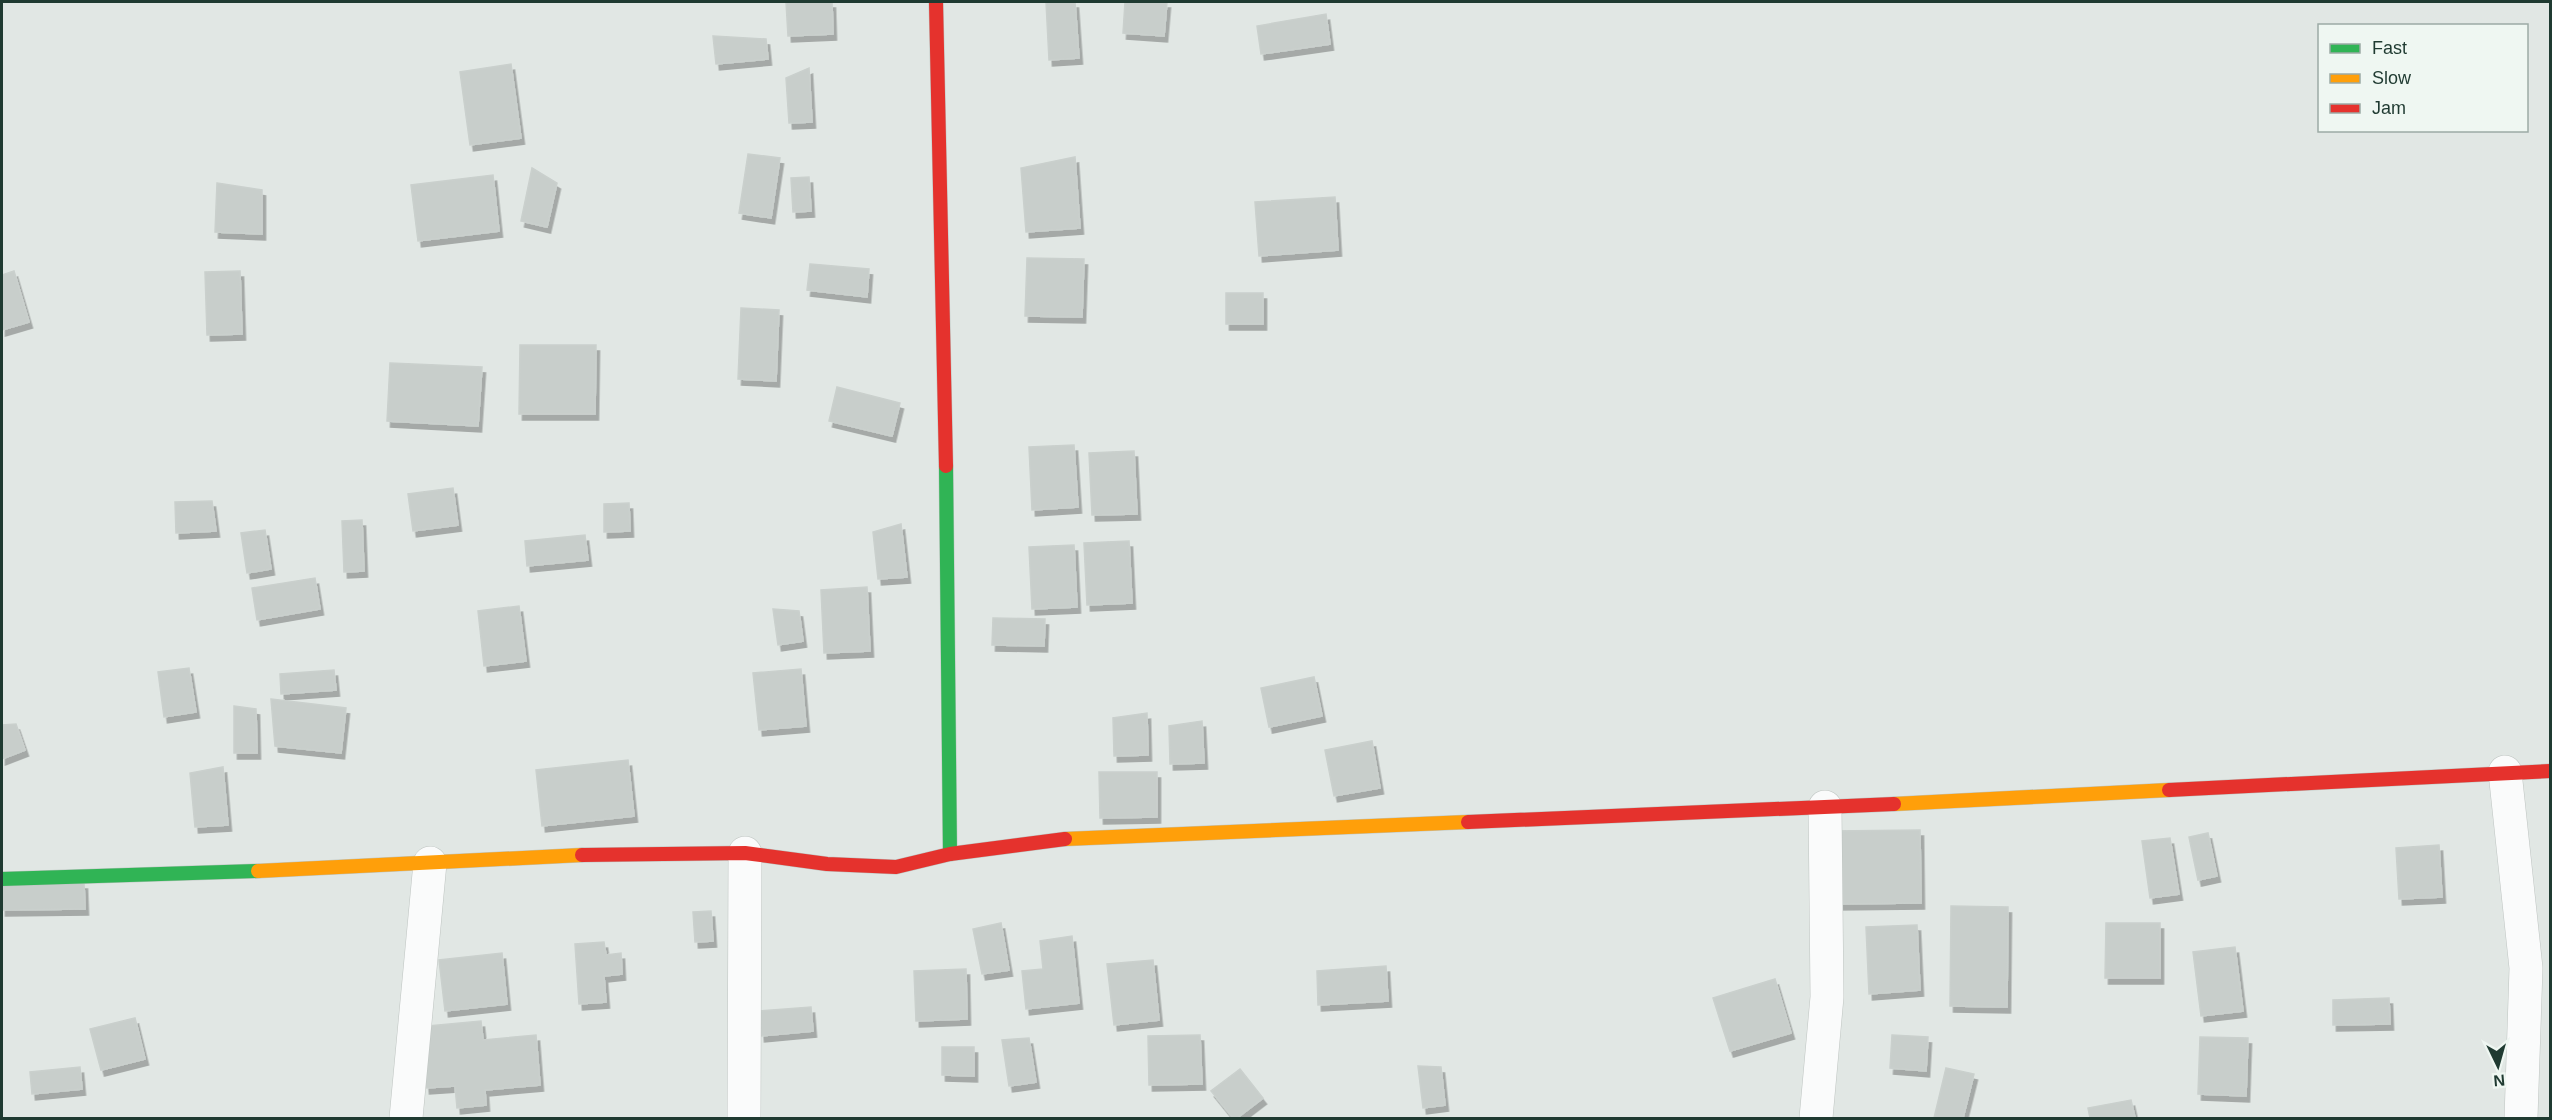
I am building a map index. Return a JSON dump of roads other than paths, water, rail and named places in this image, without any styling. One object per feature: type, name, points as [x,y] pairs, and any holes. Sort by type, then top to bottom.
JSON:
[{"type":"street","points":[[936,2],[948,561],[950,854]]},
{"type":"street","points":[[2,879],[319,869],[625,853],[745,853],[827,864],[896,867],[950,854],[1046,840],[1825,807],[2550,771]]},
{"type":"street","points":[[2505,772],[2526,968],[2521,1119]]},
{"type":"street","points":[[1816,1119],[1827,997],[1825,807]]},
{"type":"street","points":[[744,1119],[745,853]]},
{"type":"street","points":[[406,1119],[429,863]]}]
